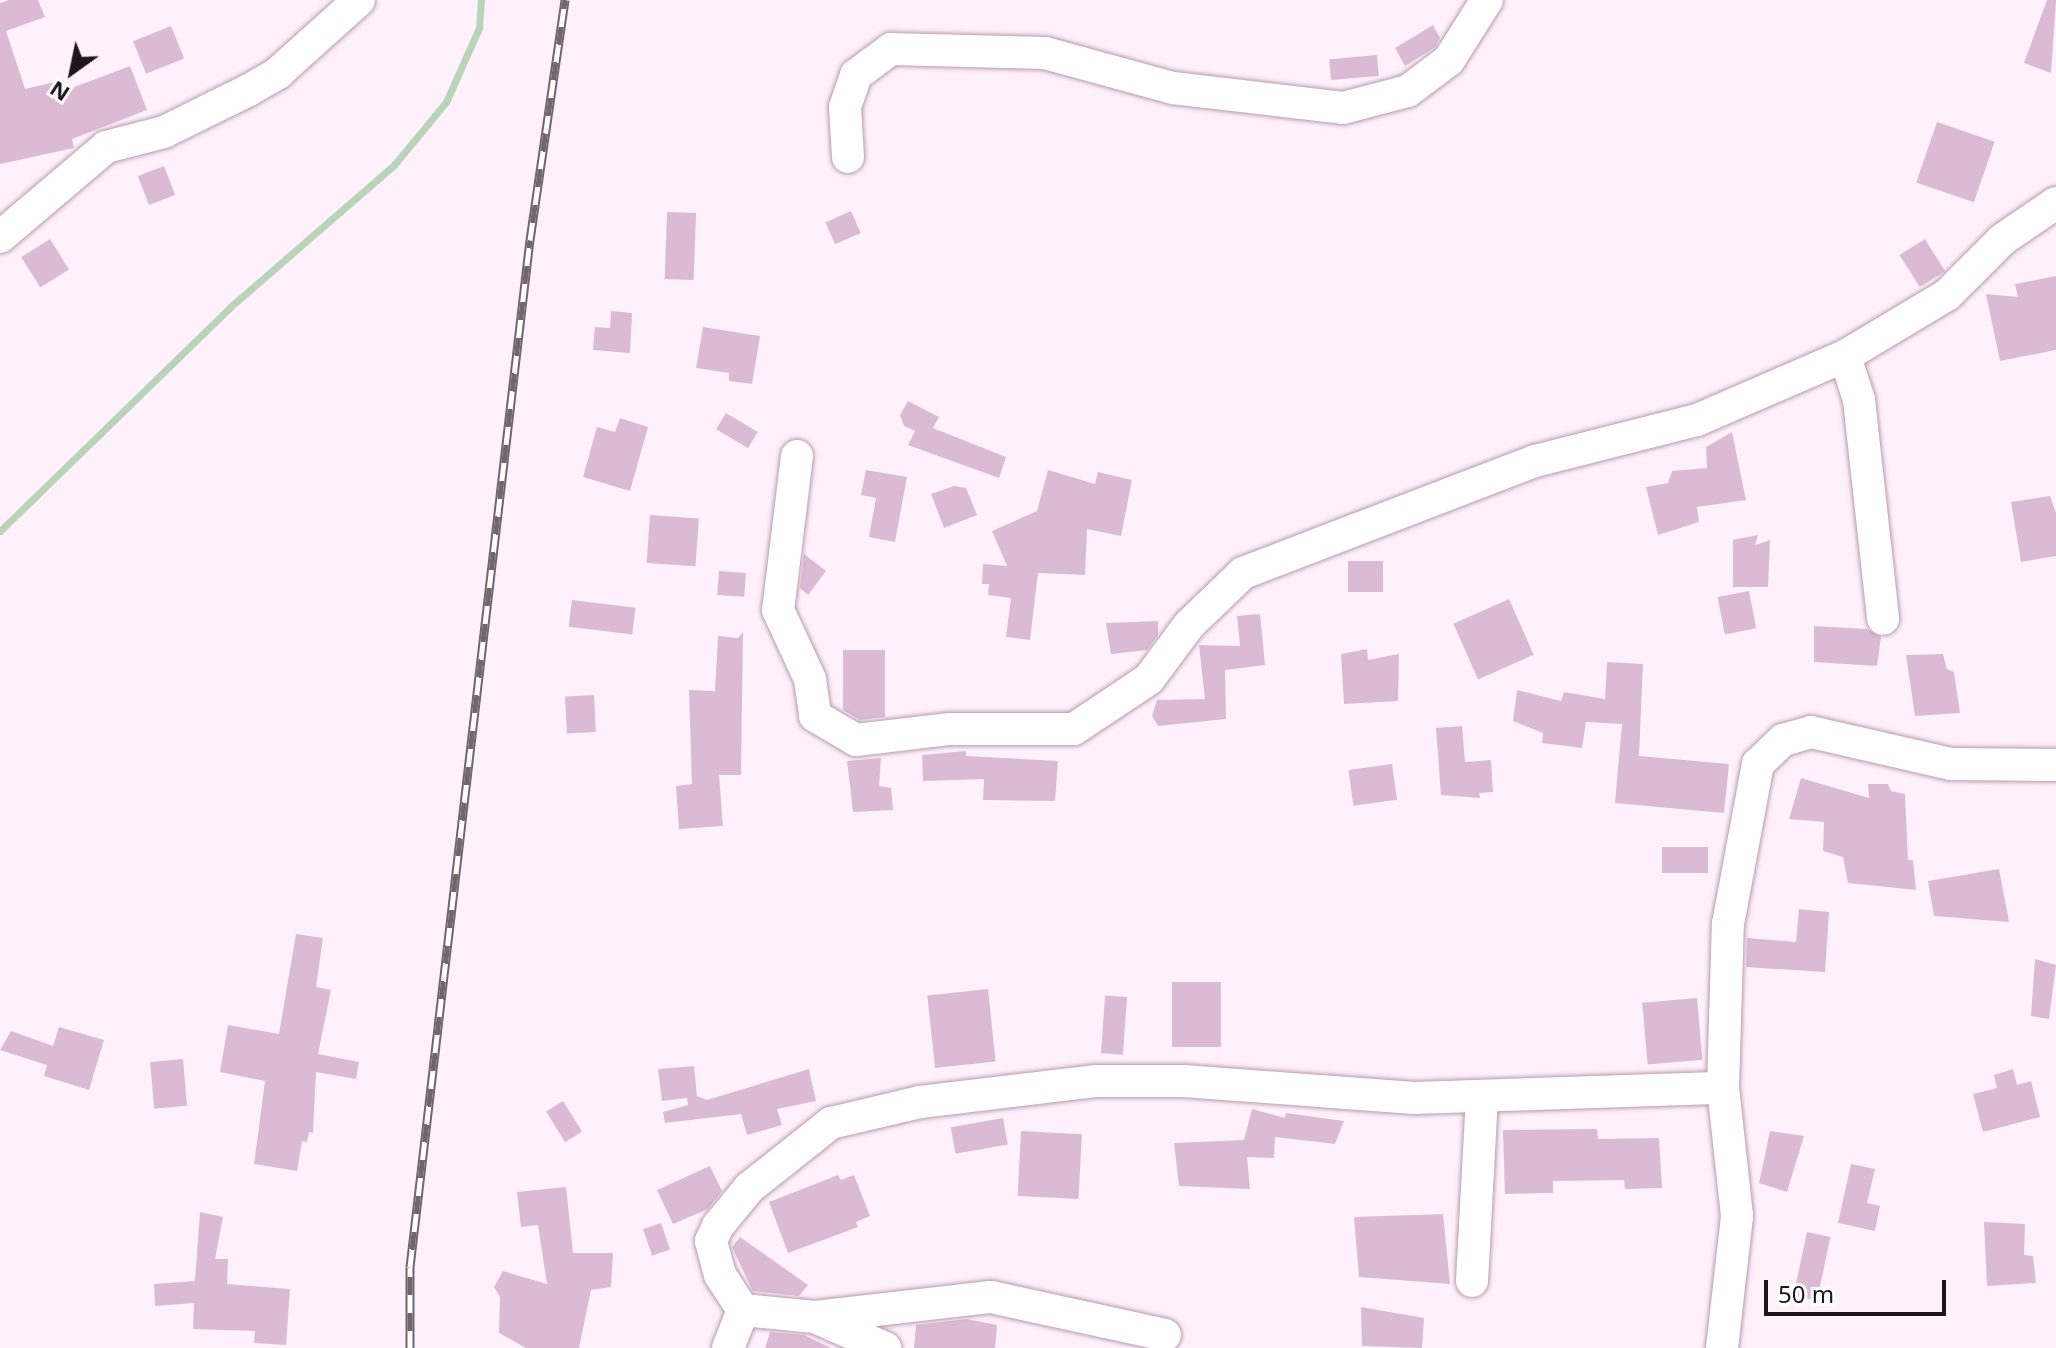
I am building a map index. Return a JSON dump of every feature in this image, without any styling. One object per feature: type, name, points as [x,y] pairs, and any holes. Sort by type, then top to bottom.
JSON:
[{"type":"street","points":[[0,237],[106,147],[164,132],[249,90],[278,73],[359,0]]},
{"type":"street","points":[[848,157],[845,107],[856,75],[891,49],[1045,53],[1173,88],[1343,108],[1408,91],[1449,60],[1487,0]]},
{"type":"street","points":[[797,456],[778,610],[810,679],[815,716],[856,740],[950,729],[1074,729],[1149,679],[1189,625],[1243,573],[1535,461],[1697,420],[1845,356],[1947,295],[2003,239],[2056,203]]},
{"type":"street","points":[[1845,356],[1859,400],[1883,619]]},
{"type":"street","points":[[1722,1348],[1737,1216],[1723,1088],[1728,924],[1758,764],[1783,740],[1811,732],[1951,764],[2056,765]]},
{"type":"street","points":[[743,1310],[720,1275],[711,1241],[718,1226],[749,1188],[831,1123],[920,1102],[1097,1081],[1482,1097],[1723,1088]]},
{"type":"street","points":[[1472,1281],[1482,1097]]},
{"type":"street","points":[[743,1310],[815,1317],[991,1297],[1165,1335]]},
{"type":"street","points":[[728,1348],[743,1310]]},
{"type":"street","points":[[815,1317],[885,1348]]},
{"type":"building","points":[[38,0],[45,17],[6,31],[25,89],[59,81],[61,92],[130,66],[147,110],[72,139],[74,148],[0,164],[0,3]]},
{"type":"building","points":[[2047,0],[2056,0],[2051,73],[2024,63]]},
{"type":"building","points":[[1433,25],[1440,38],[1435,47],[1405,66],[1395,48]]},
{"type":"building","points":[[171,26],[184,58],[146,74],[133,41]]},
{"type":"building","points":[[1377,55],[1379,76],[1331,80],[1329,59]]},
{"type":"building","points":[[1937,122],[1995,142],[1974,202],[1916,183]]},
{"type":"building","points":[[164,166],[175,195],[149,205],[138,176]]},
{"type":"building","points":[[851,211],[861,233],[835,244],[825,222]]},
{"type":"building","points":[[667,212],[696,213],[694,280],[665,279]]},
{"type":"building","points":[[50,239],[69,270],[40,288],[21,257]]},
{"type":"building","points":[[1925,239],[1945,271],[1920,287],[1900,255]]},
{"type":"building","points":[[2056,276],[2056,350],[2000,361],[1986,294],[2018,297],[2015,284]]},
{"type":"building","points":[[611,311],[632,313],[630,353],[593,350],[595,327],[610,328]]},
{"type":"building","points":[[703,327],[760,336],[752,384],[729,381],[729,373],[696,368]]},
{"type":"building","points":[[908,401],[939,417],[933,428],[1006,457],[999,478],[908,445],[915,431],[904,426],[900,415]]},
{"type":"building","points":[[726,413],[758,432],[748,448],[716,429]]},
{"type":"building","points":[[620,418],[648,427],[630,491],[583,477],[597,427],[615,432]]},
{"type":"building","points":[[1732,432],[1746,500],[1697,507],[1699,522],[1658,535],[1646,487],[1668,483],[1672,471],[1707,468],[1706,447]]},
{"type":"building","points":[[866,470],[907,477],[895,542],[869,537],[876,498],[861,495]]},
{"type":"building","points":[[1048,470],[1095,484],[1098,472],[1132,480],[1121,536],[1087,529],[1085,575],[1038,573],[1030,640],[1006,637],[1011,598],[988,595],[989,584],[982,584],[983,564],[1007,566],[992,531],[1037,511]]},
{"type":"building","points":[[954,486],[966,488],[977,515],[944,528],[931,494]]},
{"type":"building","points":[[2050,496],[2056,513],[2056,556],[2021,562],[2011,502]]},
{"type":"building","points":[[650,515],[699,518],[696,566],[647,563]]},
{"type":"building","points":[[1758,535],[1755,545],[1770,540],[1768,587],[1733,587],[1733,540]]},
{"type":"building","points":[[804,554],[826,571],[808,595],[800,588]]},
{"type":"building","points":[[1348,561],[1383,561],[1383,592],[1348,592]]},
{"type":"building","points":[[719,571],[746,573],[744,597],[717,595]]},
{"type":"building","points":[[1749,591],[1756,628],[1725,634],[1718,597]]},
{"type":"building","points":[[1509,599],[1534,655],[1478,680],[1453,624]]},
{"type":"building","points":[[572,600],[636,608],[632,635],[569,627]]},
{"type":"building","points":[[1260,614],[1265,665],[1225,670],[1226,719],[1158,726],[1152,716],[1157,700],[1205,699],[1199,645],[1240,646],[1237,616]]},
{"type":"building","points":[[1158,621],[1158,635],[1147,650],[1111,654],[1106,623]]},
{"type":"building","points":[[1814,626],[1867,629],[1881,637],[1877,666],[1814,662]]},
{"type":"building","points":[[743,632],[741,775],[719,775],[723,826],[679,829],[676,786],[692,784],[689,690],[715,691],[718,636],[738,638]]},
{"type":"building","points":[[1367,649],[1368,660],[1399,654],[1398,701],[1344,704],[1341,654]]},
{"type":"building","points":[[843,650],[885,650],[885,717],[860,720],[843,710]]},
{"type":"building","points":[[1943,654],[1947,669],[1954,672],[1960,713],[1915,716],[1906,655]]},
{"type":"building","points":[[1607,662],[1643,664],[1639,756],[1729,764],[1724,813],[1615,803],[1622,724],[1586,722],[1582,748],[1542,743],[1543,733],[1513,721],[1517,690],[1561,701],[1564,692],[1605,699]]},
{"type":"building","points":[[594,695],[596,732],[567,733],[565,697]]},
{"type":"building","points":[[1462,726],[1465,762],[1491,760],[1493,792],[1479,793],[1480,798],[1441,795],[1436,728]]},
{"type":"building","points":[[966,751],[966,756],[1058,761],[1055,801],[983,800],[984,779],[923,781],[922,755]]},
{"type":"building","points":[[881,758],[879,786],[891,788],[893,810],[853,812],[847,761]]},
{"type":"building","points":[[1392,764],[1397,800],[1353,806],[1348,770]]},
{"type":"building","points":[[1801,778],[1869,798],[1868,784],[1888,784],[1891,791],[1905,794],[1908,860],[1913,860],[1916,890],[1848,883],[1843,857],[1823,851],[1824,822],[1789,819]]},
{"type":"building","points":[[1662,847],[1708,847],[1708,873],[1662,873]]},
{"type":"building","points":[[1999,869],[2009,922],[1934,916],[1928,881]]},
{"type":"building","points":[[1799,909],[1829,912],[1825,972],[1746,967],[1747,938],[1796,942]]},
{"type":"building","points":[[296,934],[323,938],[316,987],[331,990],[318,1054],[359,1062],[356,1079],[316,1072],[313,1133],[309,1132],[307,1142],[302,1141],[297,1171],[254,1164],[265,1081],[220,1072],[228,1025],[279,1034]]},
{"type":"building","points":[[2035,959],[2056,965],[2049,1019],[2031,1016]]},
{"type":"building","points":[[1172,982],[1221,982],[1221,1047],[1172,1047]]},
{"type":"building","points":[[988,989],[996,1062],[935,1068],[927,995]]},
{"type":"building","points":[[1105,995],[1127,997],[1123,1055],[1101,1053]]},
{"type":"building","points":[[1697,998],[1702,1060],[1648,1065],[1642,1003]]},
{"type":"building","points":[[59,1027],[104,1040],[89,1090],[44,1076],[47,1065],[0,1050],[11,1031],[53,1046]]},
{"type":"building","points":[[183,1059],[187,1106],[154,1109],[150,1062]]},
{"type":"building","points":[[694,1066],[697,1096],[707,1100],[809,1069],[816,1101],[777,1109],[782,1125],[747,1135],[741,1114],[665,1123],[663,1112],[688,1105],[687,1098],[662,1101],[658,1069]]},
{"type":"building","points":[[2013,1069],[2017,1085],[2031,1081],[2040,1117],[1983,1132],[1973,1094],[1997,1088],[1994,1075]]},
{"type":"building","points":[[563,1101],[582,1132],[565,1142],[546,1112]]},
{"type":"building","points":[[1252,1109],[1285,1118],[1286,1113],[1344,1121],[1335,1144],[1275,1137],[1274,1158],[1247,1157],[1250,1189],[1179,1186],[1174,1143],[1244,1140]]},
{"type":"building","points":[[1003,1118],[1008,1145],[955,1154],[951,1127]]},
{"type":"building","points":[[1597,1129],[1598,1139],[1659,1138],[1662,1188],[1625,1189],[1624,1180],[1553,1181],[1553,1193],[1505,1194],[1503,1130]]},
{"type":"building","points":[[1021,1131],[1082,1134],[1079,1199],[1018,1196]]},
{"type":"building","points":[[1770,1131],[1804,1136],[1787,1192],[1759,1183]]},
{"type":"building","points":[[1851,1164],[1875,1169],[1867,1203],[1880,1206],[1875,1231],[1838,1223]]},
{"type":"building","points":[[710,1166],[722,1191],[708,1209],[673,1224],[657,1190]]},
{"type":"building","points":[[838,1175],[841,1180],[854,1175],[870,1216],[856,1222],[858,1227],[788,1253],[769,1202]]},
{"type":"building","points":[[566,1187],[573,1253],[613,1253],[611,1287],[591,1290],[579,1348],[526,1348],[499,1333],[500,1297],[494,1287],[503,1271],[547,1284],[538,1225],[521,1227],[517,1192]]},
{"type":"building","points":[[200,1212],[223,1217],[215,1259],[228,1259],[227,1284],[290,1289],[286,1345],[254,1343],[255,1331],[193,1329],[194,1303],[155,1306],[154,1284],[195,1281]]},
{"type":"building","points":[[1443,1214],[1450,1284],[1359,1277],[1354,1217]]},
{"type":"building","points":[[1984,1222],[2025,1224],[2024,1255],[2033,1256],[2036,1283],[1987,1286]]},
{"type":"building","points":[[661,1223],[670,1249],[652,1256],[643,1229]]},
{"type":"building","points":[[1807,1232],[1830,1237],[1817,1301],[1793,1296]]},
{"type":"building","points":[[740,1237],[808,1285],[799,1296],[753,1291],[732,1247]]},
{"type":"building","points":[[1361,1307],[1424,1318],[1422,1348],[1362,1346]]},
{"type":"building","points":[[966,1319],[997,1325],[995,1348],[914,1348],[916,1325]]},
{"type":"building","points":[[770,1332],[804,1335],[831,1348],[765,1348]]},
{"type":"waterway","points":[[0,531],[229,308],[394,165],[446,102],[479,28],[481,0]]},
{"type":"railway","points":[[410,1348],[410,1267],[530,240],[565,0]]}]
